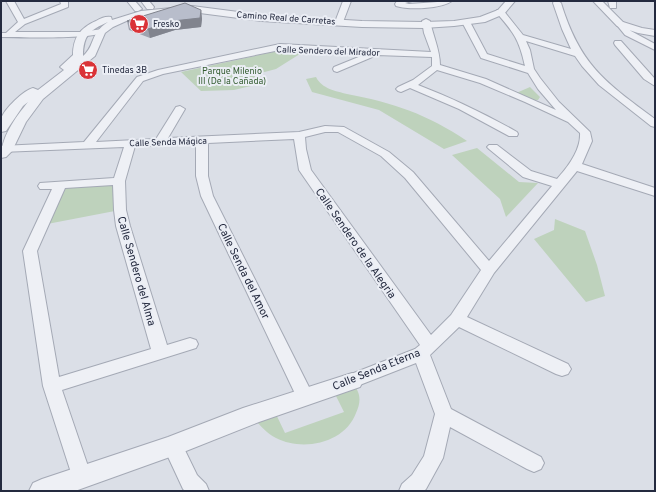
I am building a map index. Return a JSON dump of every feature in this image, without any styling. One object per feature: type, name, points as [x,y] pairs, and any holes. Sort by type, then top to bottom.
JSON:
[{"type":"street","points":[[10,1],[22,22]]},
{"type":"street","points":[[4,35],[22,22],[65,5],[64,1]]},
{"type":"street","points":[[408,1],[400,2],[399,4],[403,6],[416,6],[448,1]]},
{"type":"street","name":"Camino Real de Carretas","points":[[433,23],[480,14],[492,9],[500,1]]},
{"type":"street","name":"Camino Real de Carretas","points":[[102,28],[115,16],[141,5],[208,7],[257,17],[414,24],[466,22],[489,17],[500,12],[510,4],[511,1]]},
{"type":"street","points":[[597,1],[628,33],[654,48]]},
{"type":"street","points":[[340,20],[347,3]]},
{"type":"street","points":[[557,3],[565,28],[580,58],[610,90],[655,124]]},
{"type":"street","points":[[611,3],[631,22],[655,30]]},
{"type":"street","name":"Camino Real de Carretas","points":[[82,34],[126,18],[146,13],[186,7]]},
{"type":"street","name":"Calle Senda Eterna","points":[[42,491],[173,446],[305,397],[352,382],[425,349],[457,319],[489,270],[575,166],[586,141],[585,132],[574,123],[544,89],[531,71],[526,49],[519,36],[500,12]]},
{"type":"street","points":[[115,16],[112,20],[126,18]]},
{"type":"street","points":[[466,22],[484,56],[531,71]]},
{"type":"street","points":[[433,23],[428,34],[436,55],[436,67]]},
{"type":"street","points":[[620,24],[641,31]]},
{"type":"street","points":[[3,150],[34,102],[94,52],[98,36],[102,28]]},
{"type":"street","points":[[628,33],[634,30],[655,34]]},
{"type":"street","points":[[1,128],[19,103],[78,56],[77,43],[82,34],[4,35]]},
{"type":"street","points":[[519,36],[580,58]]},
{"type":"street","points":[[618,43],[639,63],[647,78],[655,83]]},
{"type":"street","name":"Calle Sendero del Mirador","points":[[87,145],[140,80],[161,72],[280,47],[436,55]]},
{"type":"street","points":[[526,49],[543,50],[580,58]]},
{"type":"street","points":[[336,69],[377,52]]},
{"type":"street","points":[[513,134],[468,109],[405,87],[436,67],[483,81],[528,100],[574,123]]},
{"type":"street","points":[[160,142],[180,109]]},
{"type":"street","name":"Calle Senda Mágica","points":[[3,150],[299,135],[334,128],[340,129],[385,154],[409,175],[489,270]]},
{"type":"street","name":"Calle Sendero de la Alegria","points":[[299,135],[300,150],[305,170],[425,349],[444,414]]},
{"type":"street","name":"Calle Senda del Amor","points":[[202,140],[202,176],[207,196],[305,397]]},
{"type":"street","name":"Calle Sendero del Alma","points":[[131,143],[119,181],[120,210],[123,226],[161,353]]},
{"type":"street","points":[[493,147],[516,167],[527,174],[560,184]]},
{"type":"street","points":[[575,166],[655,192]]},
{"type":"street","points":[[82,478],[52,386],[30,251],[52,185],[119,181]]},
{"type":"street","points":[[457,319],[562,369]]},
{"type":"street","points":[[52,386],[190,344]]},
{"type":"street","points":[[409,491],[418,482],[433,458],[444,414],[534,462]]},
{"type":"street","points":[[173,446],[190,482],[199,491]]},
{"type":"green space","name":"Parque Milenio III (De la Cañada)","points":[[282,50],[303,52],[276,69],[253,75],[263,83],[234,90],[201,91],[181,72]]},
{"type":"green space","points":[[316,77],[322,84],[330,89],[380,101],[410,111],[438,124],[467,141],[444,149],[379,110],[312,92],[306,79]]},
{"type":"green space","points":[[530,87],[540,97],[538,100],[533,100],[514,94]]},
{"type":"green space","points":[[477,148],[519,182],[538,183],[506,217],[500,199],[452,155]]},
{"type":"green space","points":[[119,181],[120,210],[42,225],[60,185]]},
{"type":"green space","points":[[555,219],[585,231],[597,265],[605,296],[586,302],[534,239],[554,230]]},
{"type":"green space","points":[[352,381],[358,391],[359,397],[359,406],[356,413],[351,423],[343,432],[322,442],[298,444],[276,438],[269,434],[251,415],[273,408],[285,433],[344,412],[332,388]]},
{"type":"building","points":[[185,3],[201,10],[200,18],[173,21],[148,29],[127,21]]},
{"type":"place","name":"Fresko","points":[[139,24]]},
{"type":"place","name":"Tinedas 3B","points":[[88,70]]}]
